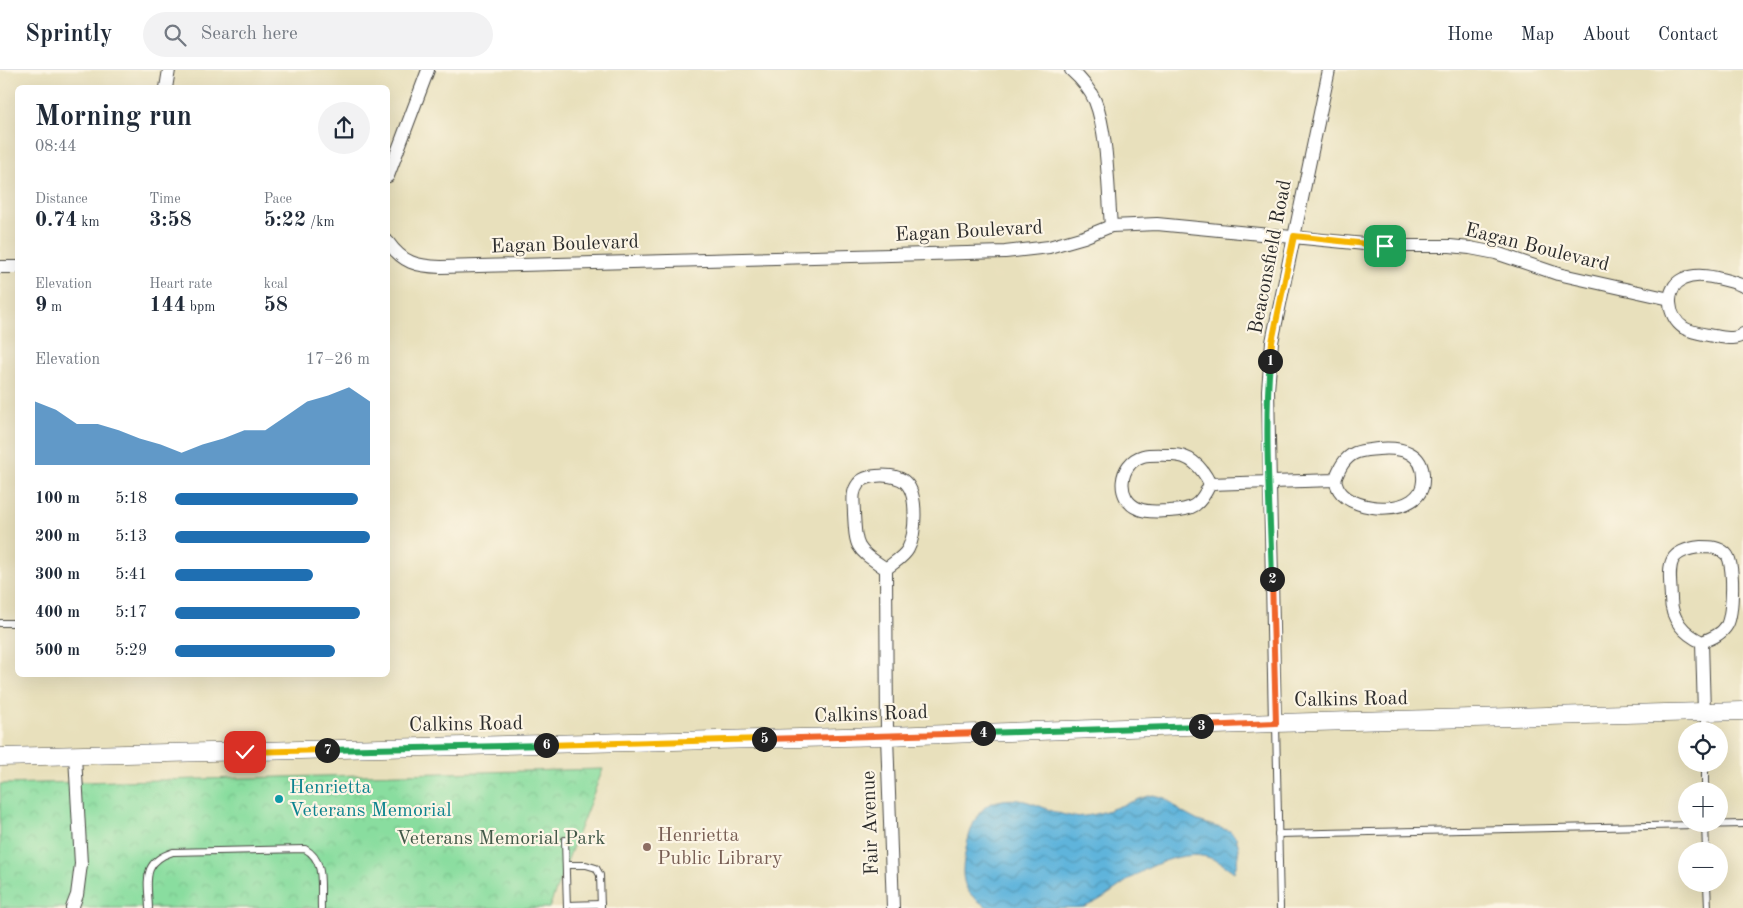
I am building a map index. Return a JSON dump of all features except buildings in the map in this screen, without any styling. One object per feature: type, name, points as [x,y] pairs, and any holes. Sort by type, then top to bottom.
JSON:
[{"type":"main road","name":"Calkins Road","points":[[0,757],[887,736],[1276,723],[1743,712]]},
{"type":"street","points":[[166,85],[169,70]]},
{"type":"street","points":[[390,171],[428,70]]},
{"type":"street","points":[[1071,70],[1078,76],[1094,101],[1102,127],[1111,226]]},
{"type":"street","name":"Beaconsfield Road","points":[[1276,723],[1268,390],[1272,342],[1329,70]]},
{"type":"street","name":"Eagan Boulevard","points":[[390,245],[396,253],[408,262],[422,266],[441,267],[1005,252],[1050,247],[1084,237],[1111,226],[1158,224],[1385,246],[1450,246],[1470,248],[1496,253],[1558,274],[1670,299]]},
{"type":"street","points":[[0,267],[15,267]]},
{"type":"street","points":[[1743,286],[1724,279],[1703,275],[1692,276],[1681,280],[1674,286],[1670,299],[1671,310],[1683,327],[1697,333],[1731,339],[1743,334]]},
{"type":"street","points":[[1394,448],[1413,454],[1419,462],[1424,480],[1422,490],[1417,498],[1408,504],[1399,507],[1364,507],[1350,500],[1339,491],[1335,480],[1340,466],[1355,453],[1364,450],[1394,448]]},
{"type":"street","points":[[1176,454],[1196,462],[1205,472],[1210,484],[1203,498],[1185,510],[1149,512],[1130,504],[1125,497],[1123,476],[1127,467],[1143,456],[1176,454]]},
{"type":"street","points":[[896,476],[905,481],[911,488],[914,500],[913,538],[907,551],[886,569],[860,550],[856,540],[853,493],[858,483],[865,478],[896,476]]},
{"type":"street","points":[[1210,484],[1335,480]]},
{"type":"street","points":[[1716,548],[1728,555],[1732,564],[1731,610],[1727,625],[1716,636],[1702,642],[1692,638],[1675,619],[1671,608],[1670,568],[1674,556],[1684,549],[1716,548]]},
{"type":"street","name":"Fair Avenue","points":[[886,569],[887,736],[893,908]]},
{"type":"street","points":[[1702,642],[1704,713]]},
{"type":"street","points":[[72,908],[78,895],[81,864],[75,756]]},
{"type":"lane","points":[[0,624],[15,623]]},
{"type":"lane","points":[[1704,713],[1704,722]]},
{"type":"lane","points":[[1276,723],[1280,908]]},
{"type":"lane","points":[[1728,824],[1743,824]]},
{"type":"lane","points":[[1278,834],[1678,826]]},
{"type":"lane","points":[[565,840],[567,906],[601,906],[600,875],[596,868],[586,865],[566,866]]},
{"type":"lane","points":[[149,908],[150,869],[154,861],[162,856],[173,852],[305,849],[317,858],[320,867],[321,908]]},
{"type":"lane","points":[[1708,892],[1708,908]]},
{"type":"green space","name":"Veterans Memorial Park","points":[[603,769],[549,908],[0,908],[0,784]]},
{"type":"water","points":[[1153,795],[1165,798],[1183,813],[1198,821],[1230,831],[1236,837],[1239,848],[1234,872],[1221,863],[1207,857],[1189,856],[1170,859],[1152,866],[1098,901],[1084,907],[990,908],[977,900],[967,889],[963,870],[972,827],[980,812],[991,803],[1008,799],[1026,801],[1060,814],[1080,816],[1100,813]]},
{"type":"place","name":"Henrietta Veterans Memorial","points":[[279,799]]},
{"type":"place","name":"Henrietta Public Library","points":[[647,847]]},
{"type":"route","points":[[245,752],[887,736],[1276,723],[1267,422],[1268,390],[1272,342],[1294,236],[1385,246]]}]
